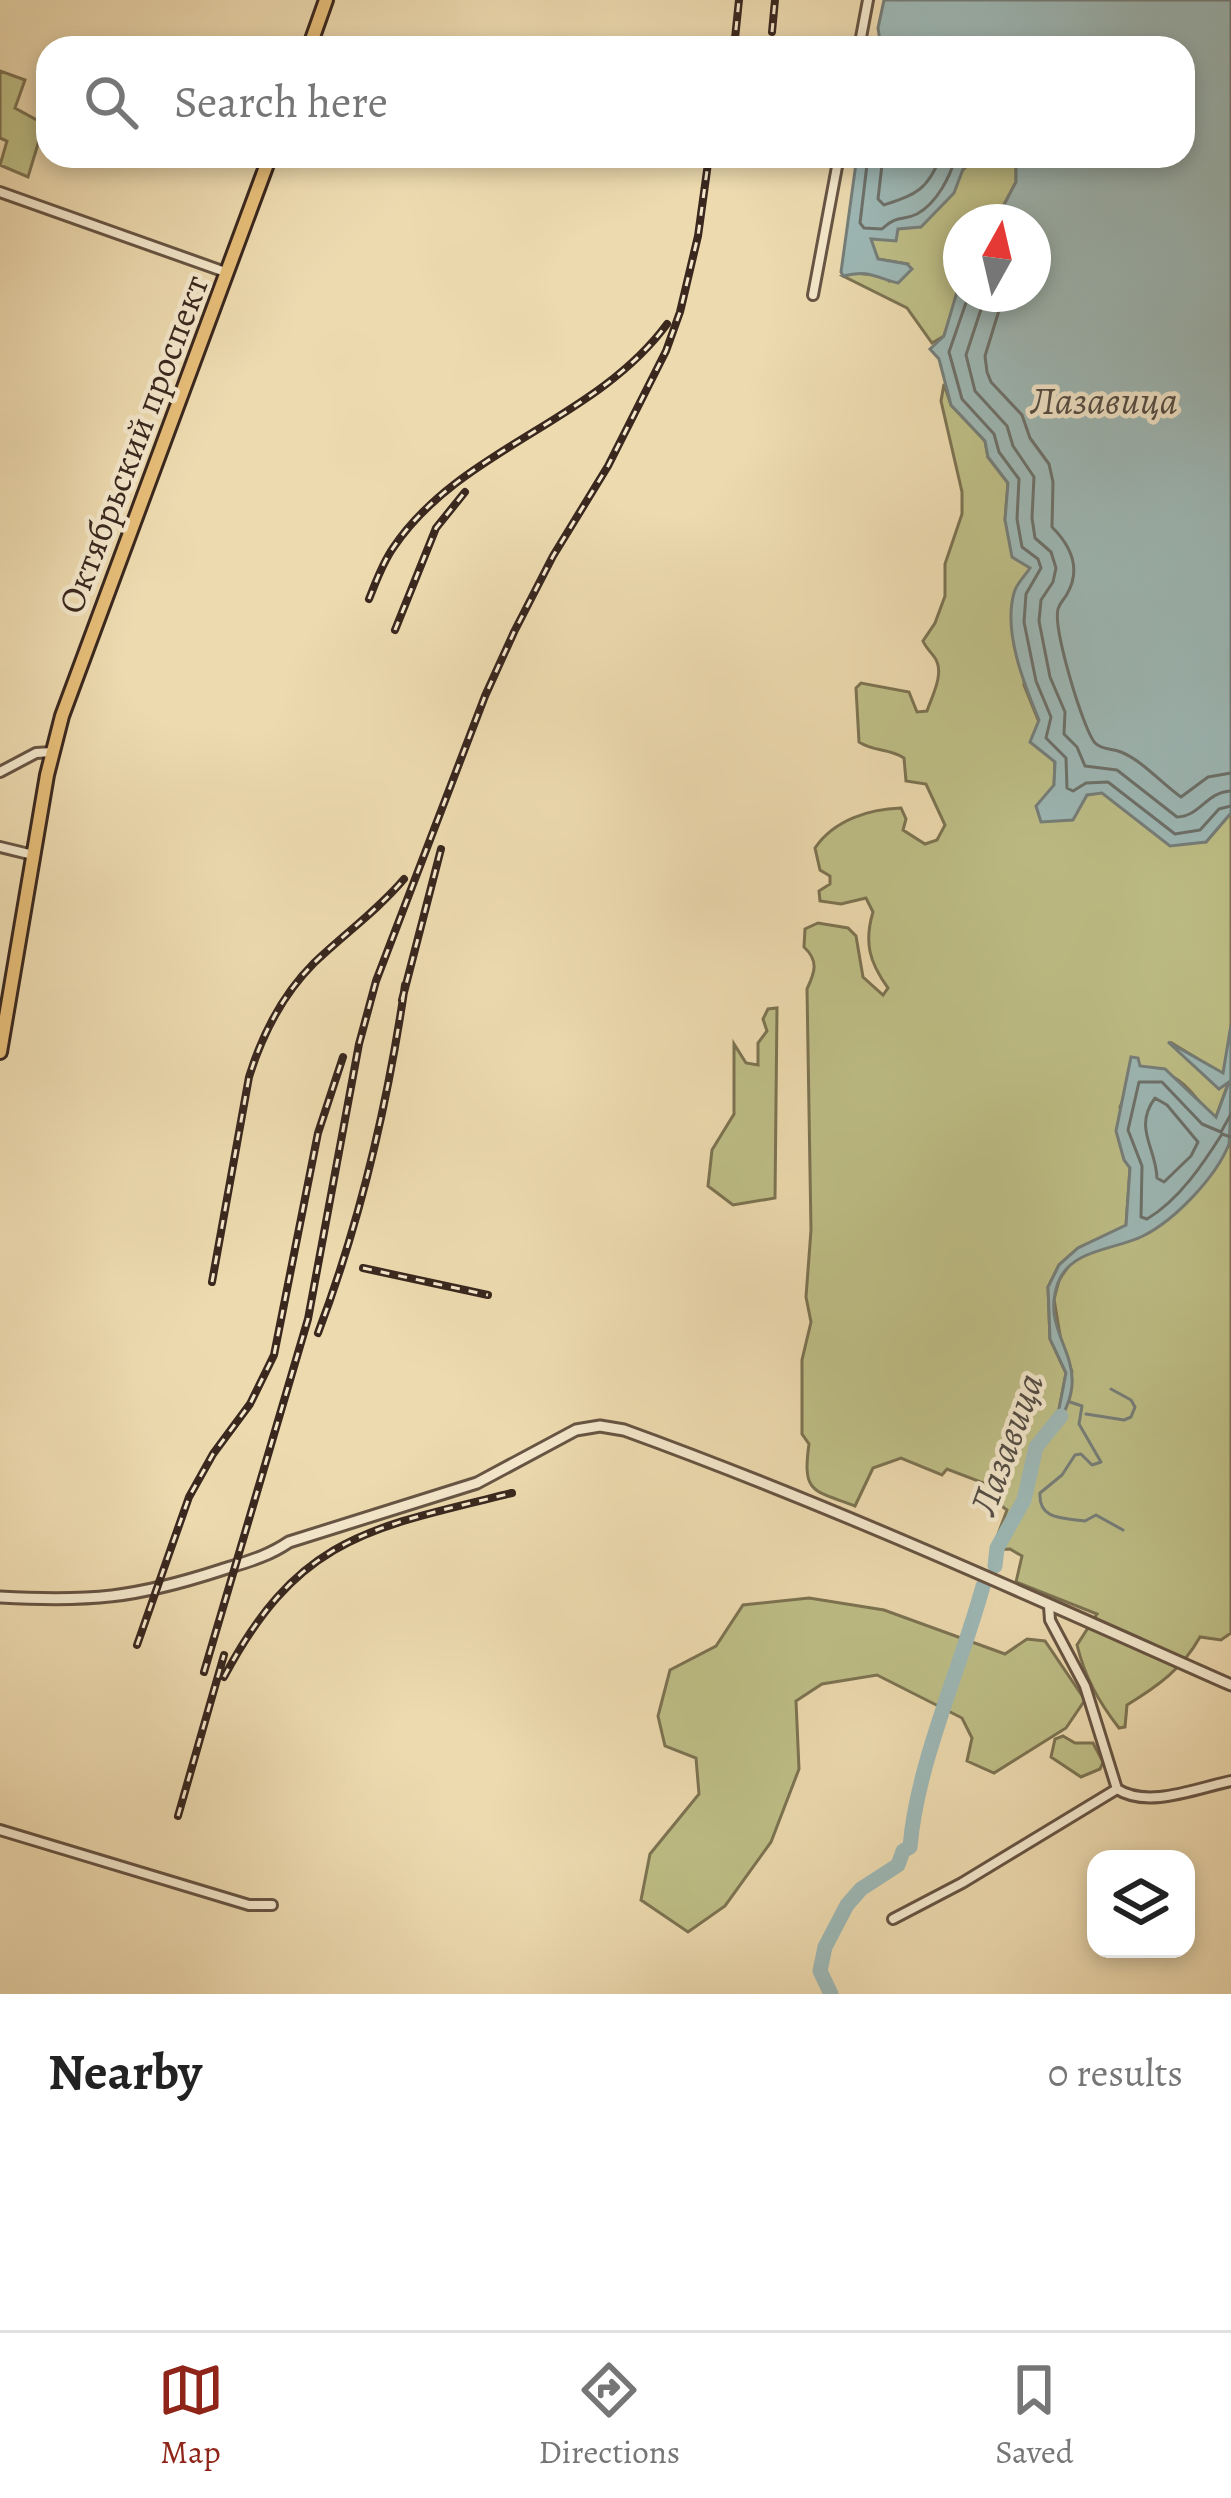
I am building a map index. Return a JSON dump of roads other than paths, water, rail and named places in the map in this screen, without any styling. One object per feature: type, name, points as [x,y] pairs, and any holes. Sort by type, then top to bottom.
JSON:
[{"type":"main road","points":[[313,36],[326,0]]},
{"type":"main road","name":"Октябрьский проспект","points":[[0,1052],[52,752],[266,168]]},
{"type":"street","points":[[861,36],[868,0]]},
{"type":"street","points":[[814,295],[837,168]]},
{"type":"street","points":[[0,192],[229,273]]},
{"type":"street","points":[[0,772],[36,754],[52,752]]},
{"type":"street","points":[[0,847],[33,855]]},
{"type":"street","points":[[0,1597],[79,1601],[153,1592],[269,1556],[290,1542],[477,1483],[547,1443],[600,1426],[641,1436],[866,1522],[1231,1684]]},
{"type":"street","points":[[1049,1606],[1050,1620],[1085,1686],[1117,1789],[1131,1798],[1154,1797],[1231,1781]]},
{"type":"street","points":[[893,1919],[1117,1789]]},
{"type":"street","points":[[0,1830],[249,1905],[272,1905]]},
{"type":"water","name":"Лазавица","points":[[884,0],[1231,0],[1231,813],[1206,842],[1170,846],[1102,793],[1087,795],[1073,820],[1041,822],[1036,806],[1054,785],[1055,762],[1030,742],[1039,720],[1017,658],[1011,624],[1015,590],[1030,568],[1012,557],[1005,520],[1008,483],[988,457],[985,441],[951,405],[939,359],[930,349],[944,336],[951,312],[1051,312],[1051,204],[1004,204],[1016,182],[1016,168],[1195,168],[1195,36],[879,36]]},
{"type":"water","points":[[855,168],[963,168],[954,193],[921,227],[898,229],[896,241],[871,239],[878,259],[912,269],[898,283],[866,274],[843,276]]},
{"type":"water","name":"Лазавица","points":[[1231,1025],[1229,1144],[1215,1170],[1181,1209],[1155,1229],[1072,1263],[1058,1283],[1055,1320],[1072,1386],[1053,1430],[1049,1425],[1059,1409],[1066,1373],[1050,1339],[1048,1287],[1059,1265],[1078,1248],[1126,1225],[1130,1168],[1116,1131],[1131,1057],[1138,1058],[1140,1066],[1165,1069],[1216,1117],[1229,1082],[1219,1089],[1168,1042],[1223,1073]]},
{"type":"waterway","points":[[1086,1414],[1131,1417],[1135,1407],[1131,1400],[1111,1389]]},
{"type":"waterway","points":[[1070,1402],[1082,1406],[1079,1424],[1101,1462],[1092,1465],[1081,1454],[1075,1455],[1062,1475],[1040,1493],[1040,1502],[1054,1516],[1085,1521],[1096,1515],[1123,1530]]},
{"type":"waterway","name":"Лазавица","points":[[995,1566],[997,1548],[1024,1500],[1036,1447],[1061,1416]]},
{"type":"waterway","name":"Лазавица","points":[[831,1994],[820,1971],[825,1947],[847,1905],[861,1889],[898,1865],[903,1851],[910,1847],[930,1750],[983,1586]]},
{"type":"railway","points":[[735,36],[739,0]]},
{"type":"railway","points":[[772,32],[775,0]]},
{"type":"railway","points":[[204,1672],[308,1319],[359,1044],[376,981],[514,632],[608,466],[666,351],[698,236],[707,168]]},
{"type":"railway","points":[[369,599],[389,554],[421,514],[490,459],[603,386],[667,324]]},
{"type":"railway","points":[[395,630],[436,528],[465,492]]},
{"type":"railway","points":[[402,1000],[441,849]]},
{"type":"railway","points":[[212,1282],[249,1077],[267,1031],[303,975],[404,879]]},
{"type":"railway","points":[[318,1333],[371,1161],[405,985]]},
{"type":"railway","points":[[137,1645],[189,1497],[250,1404],[274,1355],[318,1133],[343,1057]]},
{"type":"railway","points":[[363,1268],[488,1295]]},
{"type":"railway","points":[[224,1677],[252,1630],[310,1566],[378,1530],[512,1493]]},
{"type":"railway","points":[[178,1816],[224,1655]]}]
